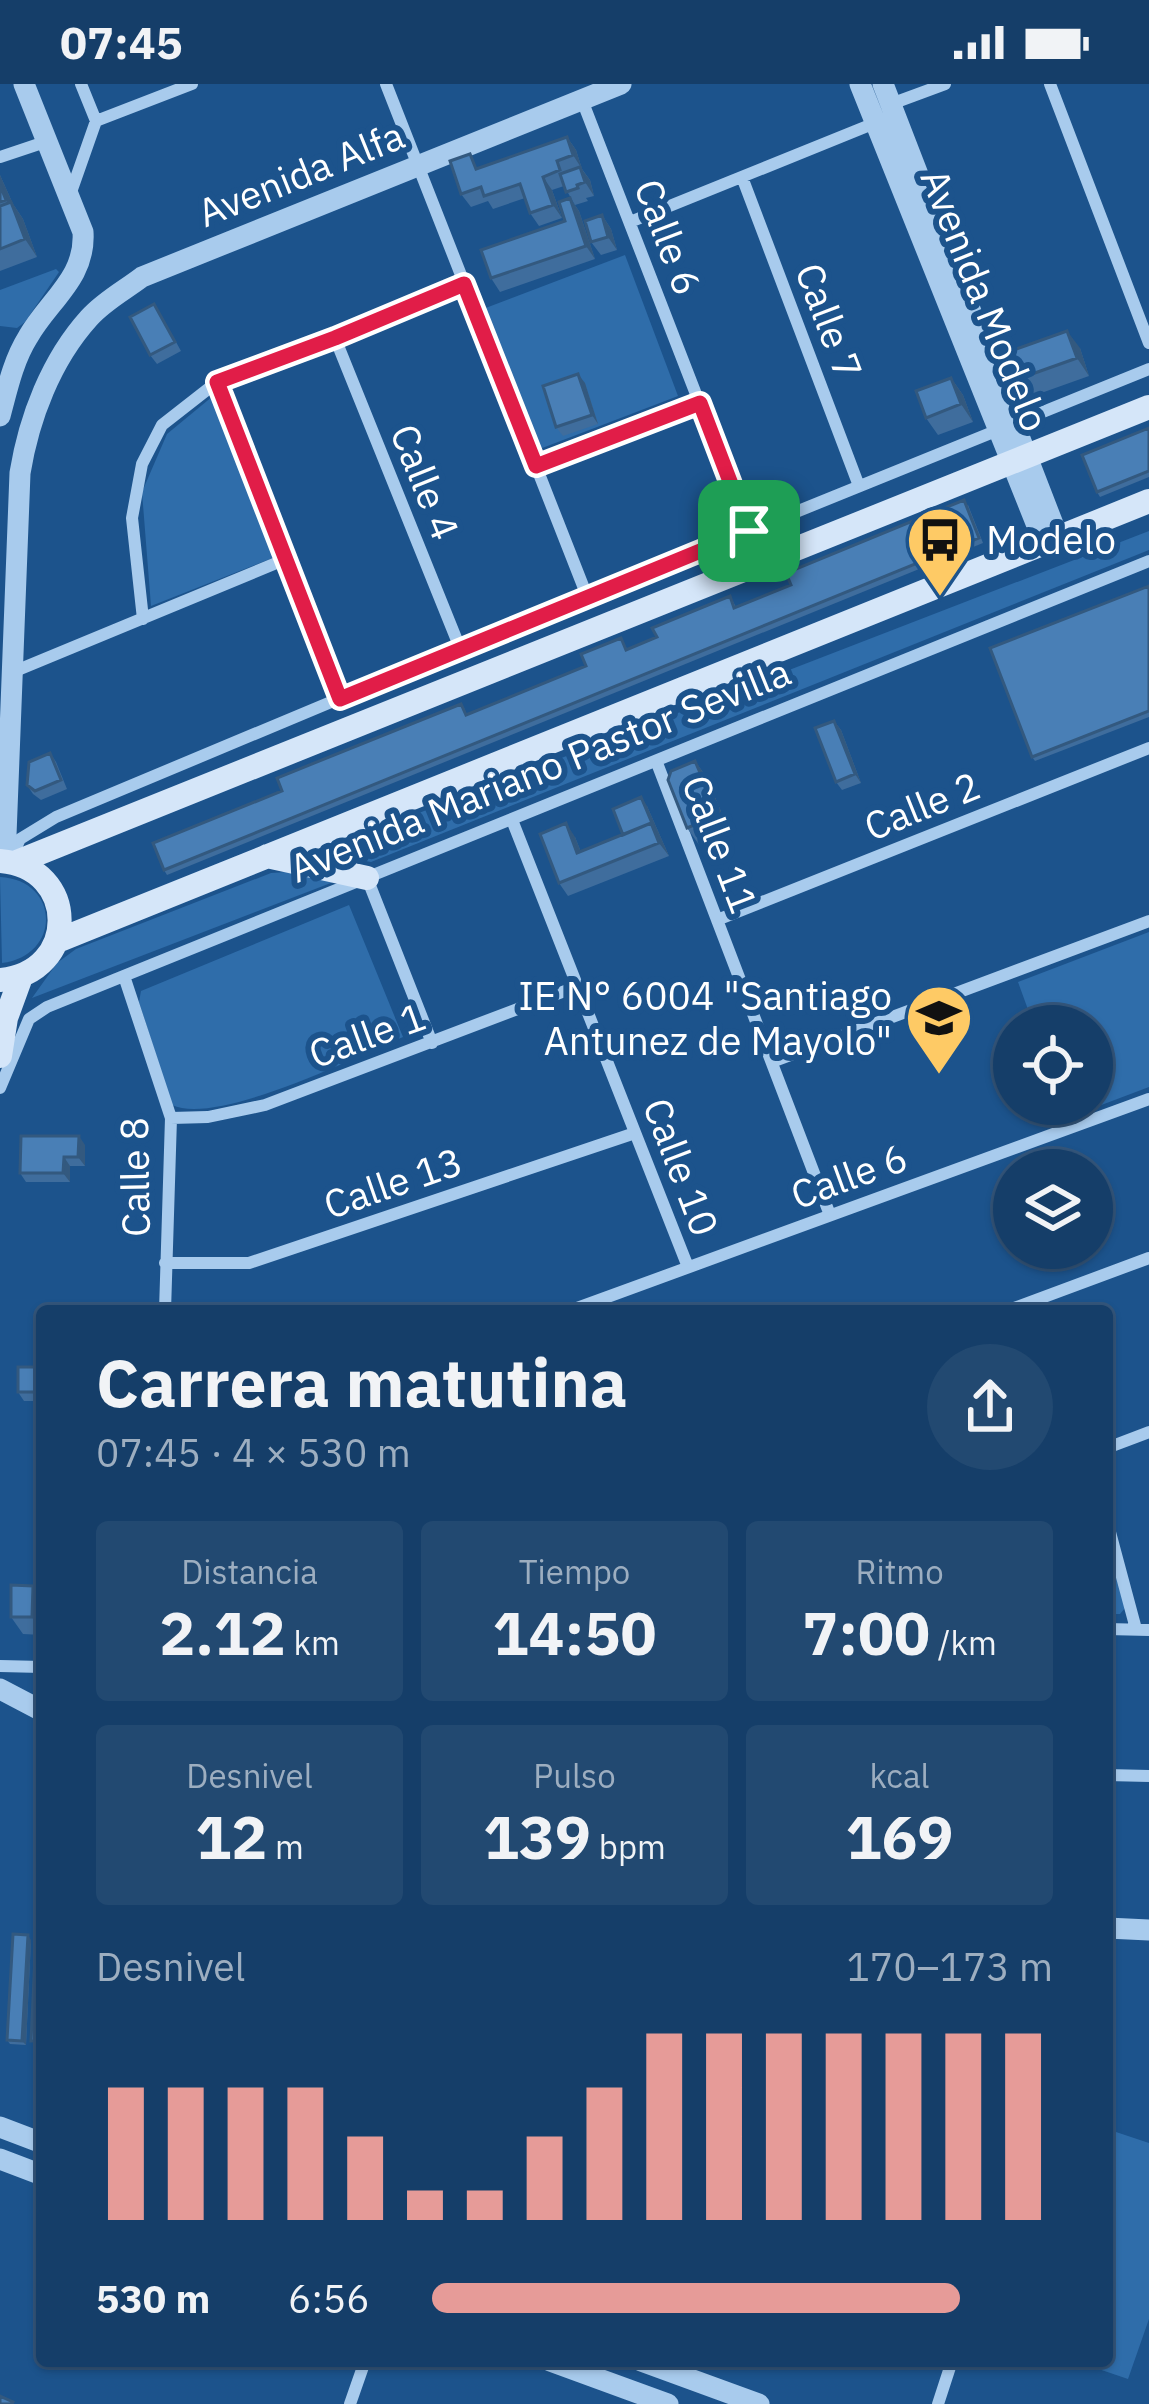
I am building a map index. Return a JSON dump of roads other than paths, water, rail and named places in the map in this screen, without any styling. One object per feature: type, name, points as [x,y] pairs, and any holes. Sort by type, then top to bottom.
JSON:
[{"type":"main road","points":[[8,861],[1149,407]]},
{"type":"main road","name":"Avenida Mariano Pastor Sevilla","points":[[57,941],[1148,502]]},
{"type":"main road","points":[[267,856],[367,878]]},
{"type":"main road","points":[[0,1056],[10,979],[49,956],[60,924],[52,890],[41,877],[8,861]]},
{"type":"street","points":[[0,416],[28,336],[81,263],[83,232],[24,84]]},
{"type":"street","points":[[70,196],[96,122],[82,84]]},
{"type":"street","points":[[96,122],[192,84]]},
{"type":"street","points":[[386,84],[587,596]]},
{"type":"street","name":"Avenida Alfa","points":[[8,861],[20,472],[25,441],[52,375],[90,316],[142,278],[621,84]]},
{"type":"street","name":"Avenida Modelo","points":[[860,84],[1051,540]]},
{"type":"street","points":[[887,94],[945,84]]},
{"type":"street","points":[[1051,84],[1149,343]]},
{"type":"street","name":"Avenida Modelo","points":[[887,94],[1007,427]]},
{"type":"street","name":"Calle 6","points":[[582,100],[749,531]]},
{"type":"street","points":[[630,222],[875,123]]},
{"type":"street","points":[[0,157],[48,141]]},
{"type":"street","name":"Calle 7","points":[[742,177],[859,486]]},
{"type":"street","points":[[143,619],[132,518],[142,464],[162,425],[217,382],[464,284]]},
{"type":"street","name":"Calle 4","points":[[335,338],[460,648]]},
{"type":"street","points":[[8,861],[20,839],[56,817],[1149,369]]},
{"type":"street","points":[[217,382],[340,699]]},
{"type":"street","points":[[536,466],[700,403]]},
{"type":"street","points":[[14,672],[286,559]]},
{"type":"street","name":"Avenida Mariano Pastor Sevilla","points":[[0,1088],[29,1019],[47,1007],[1149,561]]},
{"type":"street","points":[[1146,749],[1149,767]]},
{"type":"street","name":"Calle 2","points":[[717,920],[1146,749]]},
{"type":"street","name":"Calle 11","points":[[657,763],[830,1215]]},
{"type":"street","name":"Calle 10","points":[[512,820],[688,1267]]},
{"type":"street","points":[[367,878],[432,1043]]},
{"type":"street","points":[[772,1062],[1149,921]]},
{"type":"street","name":"Calle 8","points":[[124,976],[171,1118],[165,1305]]},
{"type":"street","name":"Calle 1","points":[[171,1118],[252,1109],[578,986]]},
{"type":"street","name":"Calle 6","points":[[585,1305],[1149,1099]]},
{"type":"street","name":"Calle 13","points":[[165,1263],[249,1263],[635,1132]]},
{"type":"street","points":[[1022,1305],[1149,1258]]},
{"type":"street","points":[[1113,1446],[1149,1432]]},
{"type":"street","points":[[1113,1539],[1142,1629]]},
{"type":"street","points":[[0,1666],[36,1667]]},
{"type":"street","points":[[0,1688],[36,1708]]},
{"type":"street","points":[[1113,1775],[1149,1776]]},
{"type":"street","points":[[1113,1928],[1149,1930]]},
{"type":"street","points":[[0,2127],[36,2141]]},
{"type":"street","points":[[0,2159],[36,2173]]},
{"type":"street","points":[[350,2404],[363,2367]]},
{"type":"street","points":[[566,2367],[668,2404]]},
{"type":"street","points":[[654,2367],[718,2397],[759,2404]]},
{"type":"street","points":[[938,2404],[950,2367]]},
{"type":"place","name":"Modelo","points":[[940,599]]},
{"type":"place","name":"IE N° 6004 \"Santiago Antunez de Mayolo\"","points":[[939,1077]]}]
